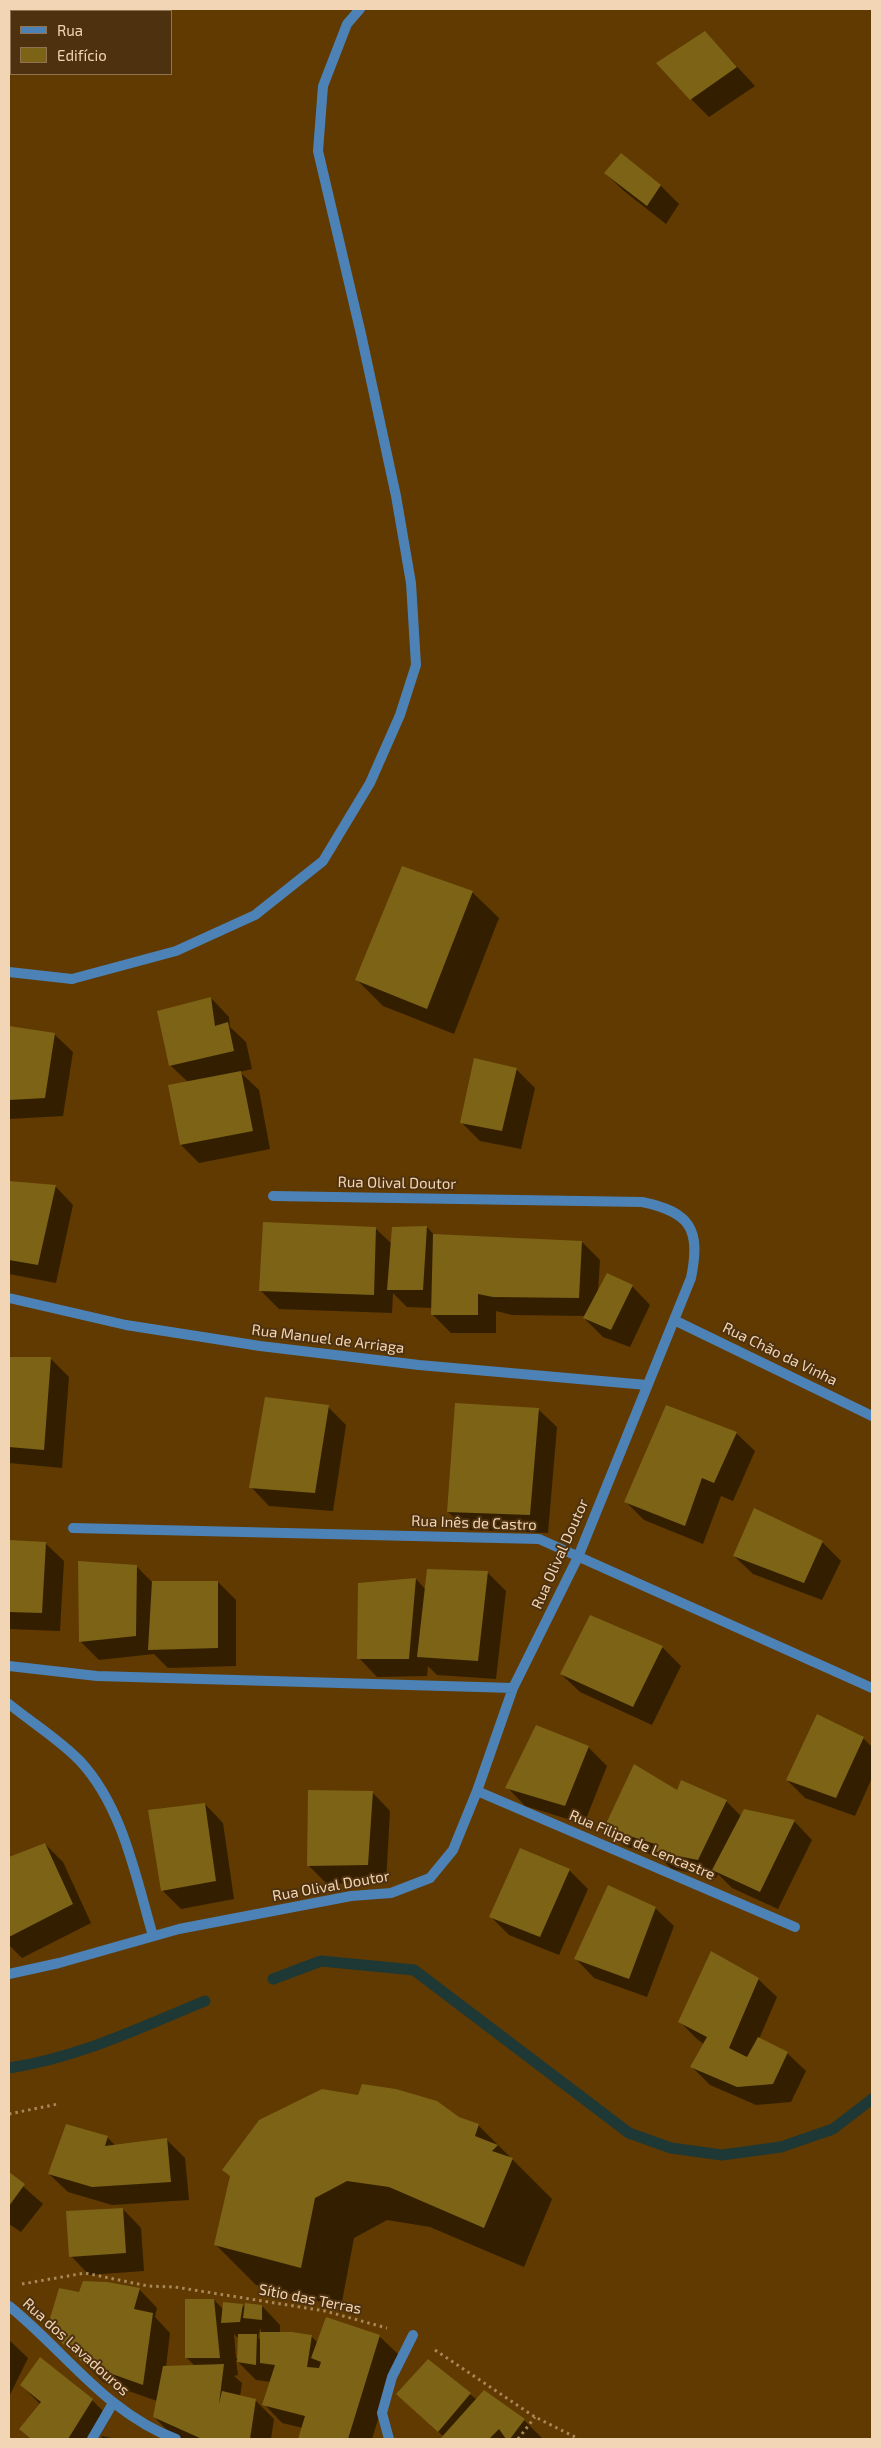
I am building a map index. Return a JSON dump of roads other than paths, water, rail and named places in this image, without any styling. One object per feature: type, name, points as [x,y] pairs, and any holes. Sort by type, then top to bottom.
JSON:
[{"type":"street","points":[[9,972],[72,979],[176,952],[255,915],[323,861],[370,783],[400,715],[416,665],[411,583],[396,496],[361,334],[318,151],[323,86],[346,24],[360,9]]},
{"type":"street","name":"Rua Olival Doutor","points":[[9,1974],[179,1929],[351,1896],[391,1893],[430,1878],[453,1850],[477,1791],[513,1688],[578,1557],[691,1278],[696,1244],[686,1220],[667,1207],[642,1202],[273,1196]]},
{"type":"street","name":"Rua Manuel de Arriaga","points":[[9,1298],[126,1325],[260,1346],[419,1365],[568,1376],[647,1385]]},
{"type":"street","name":"Rua Chão da Vinha","points":[[674,1320],[872,1416]]},
{"type":"street","name":"Rua Inês de Castro","points":[[72,1528],[539,1539],[872,1688]]},
{"type":"street","points":[[9,1666],[97,1676],[513,1688]]},
{"type":"street","points":[[9,1704],[80,1761],[106,1798],[126,1843],[152,1936]]},
{"type":"street","name":"Rua Filipe de Lencastre","points":[[477,1791],[795,1927]]},
{"type":"street","name":"Rua dos Lavadouros","points":[[9,2306],[32,2325],[83,2378],[113,2403],[146,2426],[176,2439]]},
{"type":"street","points":[[389,2439],[382,2413],[392,2377],[413,2335]]},
{"type":"street","points":[[92,2439],[113,2403]]},
{"type":"waterway","points":[[273,1979],[321,1961],[414,1970],[629,2133],[671,2148],[722,2155],[781,2147],[833,2129],[872,2099]]},
{"type":"waterway","points":[[9,2068],[60,2057],[84,2049],[205,2001]]}]
